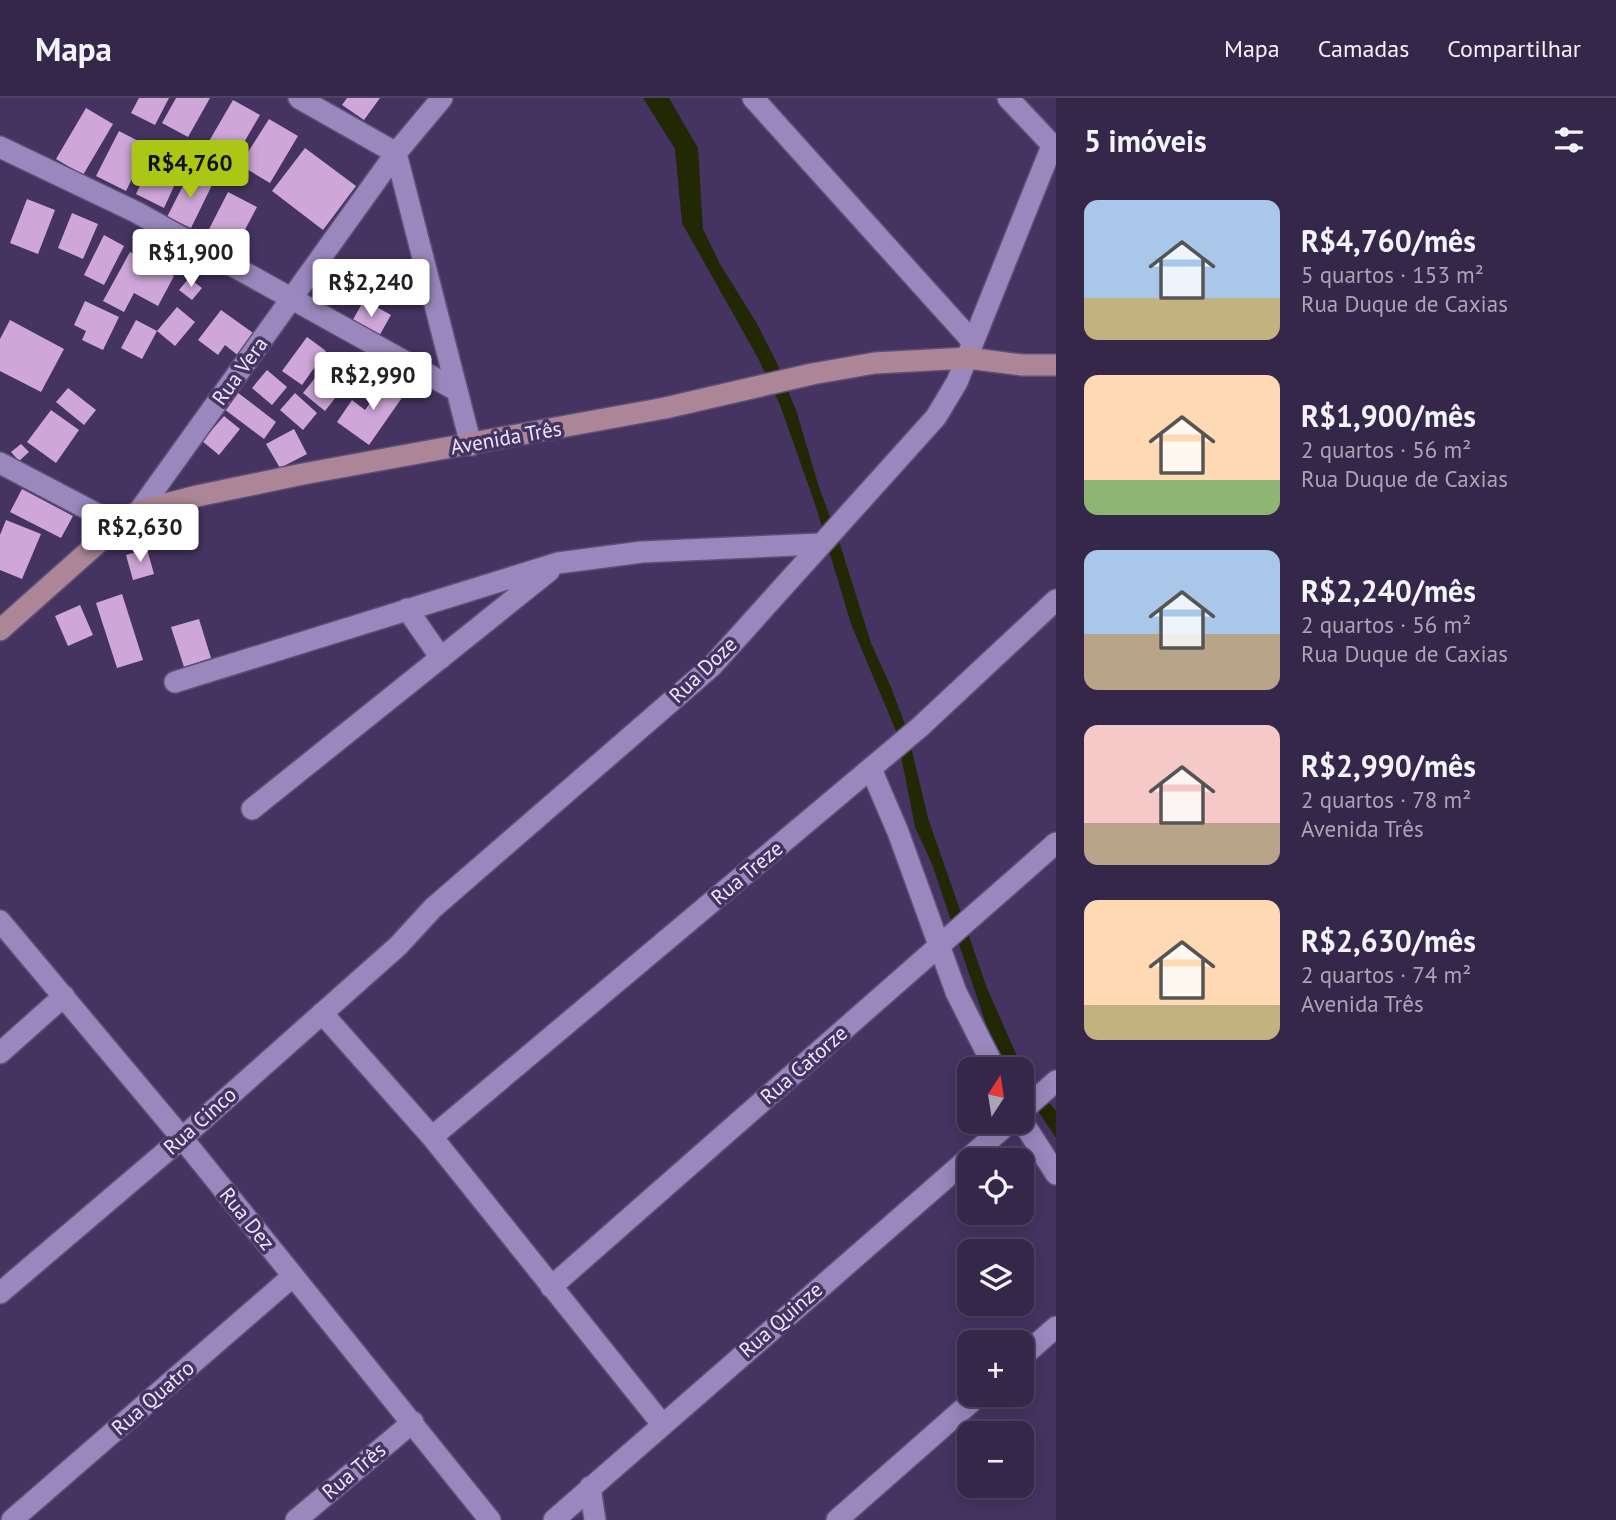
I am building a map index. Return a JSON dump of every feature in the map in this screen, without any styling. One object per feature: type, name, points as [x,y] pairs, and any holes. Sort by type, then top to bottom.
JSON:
[{"type":"street","points":[[299,98],[396,153],[471,445]]},
{"type":"street","name":"Rua Vera","points":[[139,511],[396,153],[442,98]]},
{"type":"street","points":[[753,98],[970,350]]},
{"type":"street","points":[[1008,98],[1054,148]]},
{"type":"street","points":[[0,147],[136,212],[456,390]]},
{"type":"street","name":"Rua Doze","points":[[398,946],[433,908],[712,666],[936,416],[957,383],[1054,148]]},
{"type":"street","name":"Avenida Três","points":[[4,621],[118,525],[139,511],[197,496],[665,408],[751,387],[875,363],[970,350],[1022,365],[1056,365]]},
{"type":"street","points":[[0,463],[118,525]]},
{"type":"street","points":[[174,682],[558,563],[642,552],[820,544]]},
{"type":"street","points":[[252,809],[558,563]]},
{"type":"street","name":"Rua Treze","points":[[432,1137],[920,727],[1056,600]]},
{"type":"street","points":[[407,609],[441,658]]},
{"type":"street","points":[[871,769],[945,942],[956,992],[989,1057]]},
{"type":"street","name":"Rua Catorze","points":[[551,1287],[1056,843]]},
{"type":"street","name":"Rua Dez","points":[[0,922],[182,1139],[490,1520]]},
{"type":"street","name":"Rua Cinco","points":[[0,1293],[182,1139],[398,946]]},
{"type":"street","points":[[0,1053],[64,996]]},
{"type":"street","points":[[322,1013],[432,1137],[662,1424]]},
{"type":"street","points":[[1034,1103],[1056,1081]]},
{"type":"street","points":[[1034,1132],[1056,1174]]},
{"type":"street","name":"Rua Quinze","points":[[554,1520],[996,1134]]},
{"type":"street","name":"Rua Quatro","points":[[12,1520],[293,1276]]},
{"type":"street","points":[[1034,1346],[1056,1326]]},
{"type":"street","points":[[837,1520],[965,1407]]},
{"type":"street","name":"Rua Três","points":[[296,1520],[413,1422]]},
{"type":"street","points":[[590,1487],[595,1520]]},
{"type":"shaded area","points":[[643,98],[669,98],[698,148],[703,229],[720,264],[756,322],[796,410],[871,643],[907,730],[928,818],[987,988],[1017,1057],[1002,1057],[991,1039],[932,864],[915,827],[896,731],[851,624],[815,504],[780,405],[758,358],[682,223],[675,149]]},
{"type":"shaded area","points":[[1034,1084],[1056,1111],[1056,1138],[1034,1105]]},
{"type":"building","points":[[139,98],[169,98],[155,125],[131,113]]},
{"type":"building","points":[[176,98],[210,98],[188,137],[162,123]]},
{"type":"building","points":[[347,98],[380,98],[364,120],[342,105]]},
{"type":"building","points":[[233,100],[260,115],[232,163],[205,148]]},
{"type":"building","points":[[86,108],[113,124],[83,175],[56,159]]},
{"type":"building","points":[[269,119],[298,136],[270,183],[240,165]]},
{"type":"building","points":[[119,131],[148,146],[126,191],[96,176]]},
{"type":"building","points":[[305,148],[356,186],[323,230],[272,191]]},
{"type":"building","points":[[158,149],[185,162],[164,208],[136,194]]},
{"type":"building","points":[[190,172],[213,183],[191,228],[167,217]]},
{"type":"building","points":[[228,192],[257,207],[233,252],[205,237]]},
{"type":"building","points":[[27,199],[55,210],[38,254],[10,243]]},
{"type":"building","points":[[72,213],[98,224],[83,259],[58,248]]},
{"type":"building","points":[[104,235],[124,246],[104,285],[84,275]]},
{"type":"building","points":[[130,252],[174,276],[158,306],[134,293],[124,312],[103,301]]},
{"type":"building","points":[[189,278],[202,288],[192,300],[179,290]]},
{"type":"building","points":[[364,300],[391,315],[378,338],[351,323]]},
{"type":"building","points":[[85,301],[119,317],[103,350],[82,340],[86,331],[74,325]]},
{"type":"building","points":[[177,307],[195,322],[175,346],[157,331]]},
{"type":"building","points":[[221,310],[256,335],[240,357],[225,345],[218,355],[198,340]]},
{"type":"building","points":[[10,320],[64,349],[41,392],[0,371],[0,339]]},
{"type":"building","points":[[136,320],[157,331],[142,359],[121,348]]},
{"type":"building","points":[[307,337],[326,351],[302,385],[282,371]]},
{"type":"building","points":[[335,353],[357,370],[325,411],[303,393]]},
{"type":"building","points":[[267,370],[287,387],[272,405],[252,388]]},
{"type":"building","points":[[389,376],[408,389],[369,445],[337,422],[352,400],[365,410]]},
{"type":"building","points":[[68,388],[96,410],[84,425],[56,402]]},
{"type":"building","points":[[237,392],[276,422],[264,439],[224,409]]},
{"type":"building","points":[[295,393],[317,413],[303,430],[280,410]]},
{"type":"building","points":[[51,410],[79,430],[56,463],[27,442]]},
{"type":"building","points":[[224,416],[240,429],[219,455],[202,441]]},
{"type":"building","points":[[294,429],[307,454],[280,468],[266,444]]},
{"type":"building","points":[[21,444],[29,452],[19,461],[11,452]]},
{"type":"building","points":[[22,489],[73,516],[61,538],[10,512]]},
{"type":"building","points":[[6,520],[41,534],[22,579],[0,570],[0,535]]},
{"type":"building","points":[[147,549],[154,574],[133,580],[126,555]]},
{"type":"building","points":[[122,594],[143,660],[117,668],[96,603]]},
{"type":"building","points":[[80,605],[93,635],[68,646],[55,616]]},
{"type":"building","points":[[199,619],[211,658],[184,667],[171,627]]}]
